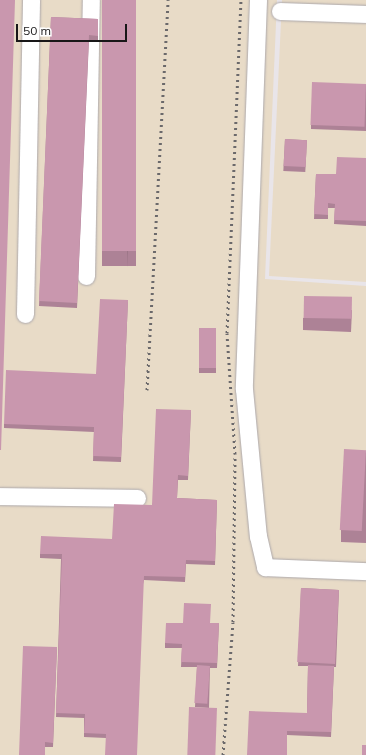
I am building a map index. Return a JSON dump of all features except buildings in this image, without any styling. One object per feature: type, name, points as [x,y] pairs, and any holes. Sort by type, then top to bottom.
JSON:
[{"type":"lane","points":[[25,314],[32,0]]},
{"type":"lane","points":[[86,276],[91,0]]},
{"type":"lane","points":[[258,0],[244,389],[258,536],[265,567],[366,571]]},
{"type":"lane","points":[[280,11],[366,14]]},
{"type":"lane","points":[[0,496],[137,498]]},
{"type":"shaded area","points":[[0,0],[277,0],[265,279],[366,286],[366,755],[0,755]]},
{"type":"shaded area","points":[[282,0],[366,0],[366,282],[269,276]]},
{"type":"railway","points":[[147,390],[168,0]]},
{"type":"railway","points":[[223,755],[233,622],[235,454],[227,333],[241,0]]}]
